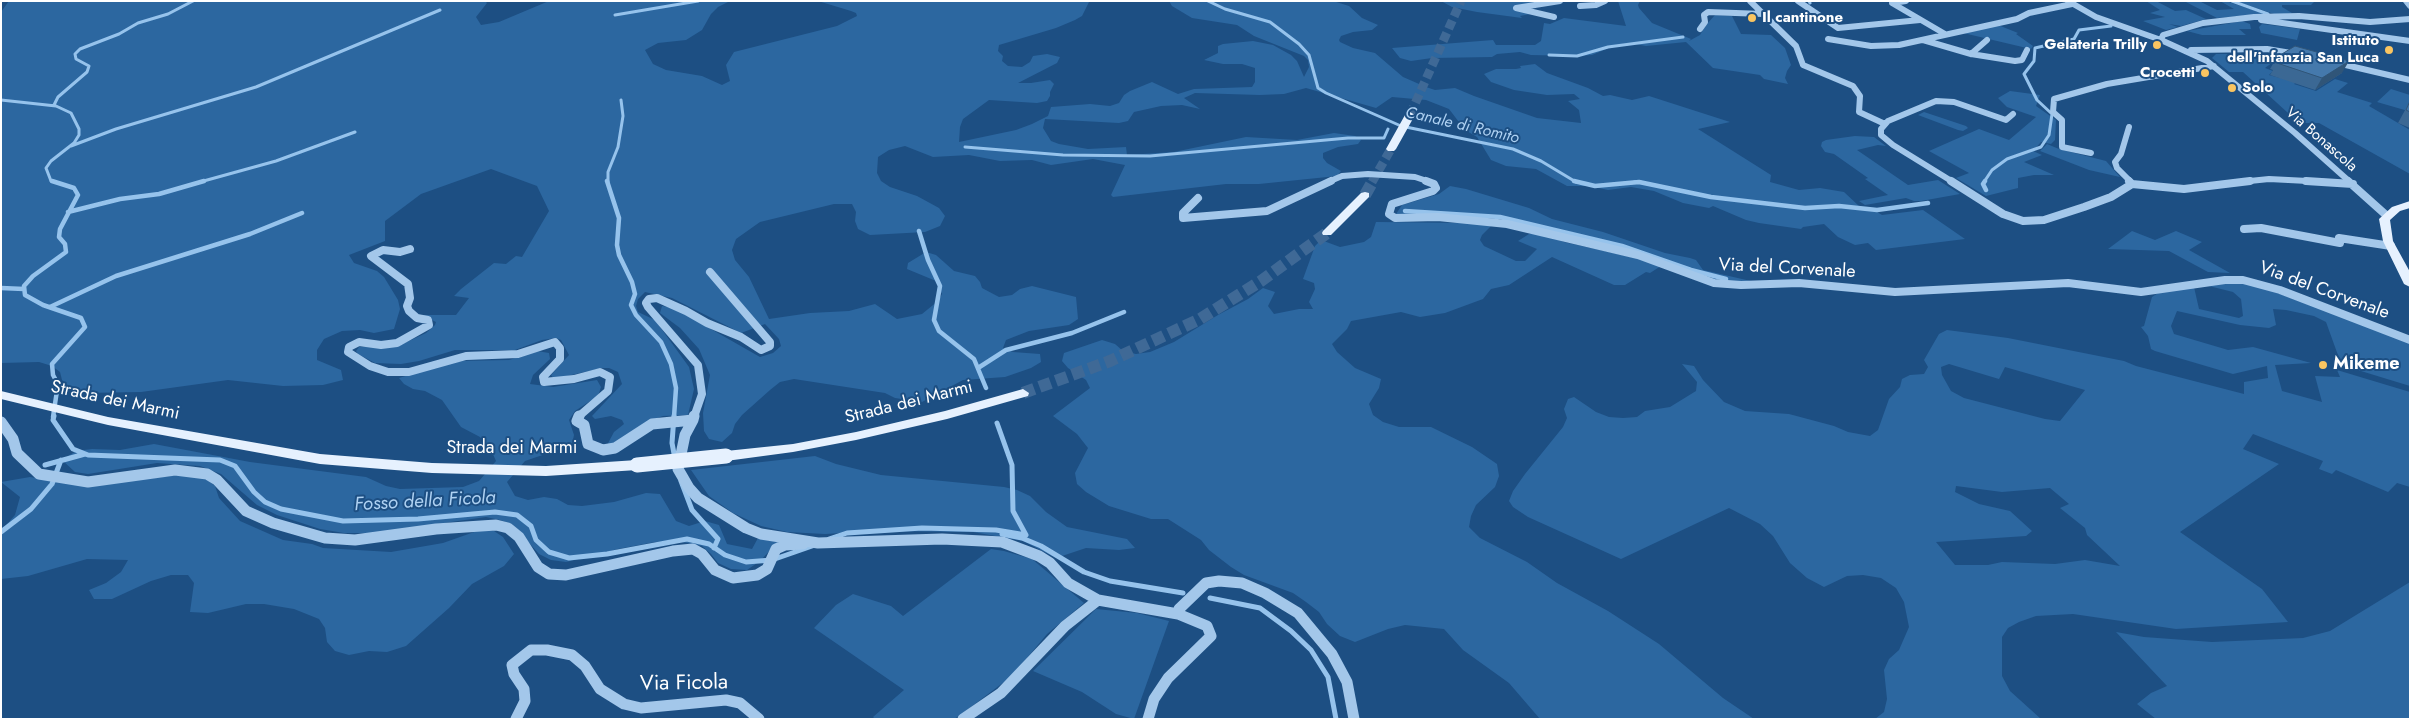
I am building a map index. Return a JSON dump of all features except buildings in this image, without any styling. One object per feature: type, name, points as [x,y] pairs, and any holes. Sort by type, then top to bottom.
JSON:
[{"type":"main road","points":[[1391,149],[1410,114]]},
{"type":"main road","points":[[1327,233],[1365,195]]},
{"type":"main road","points":[[2410,204],[2386,215],[2384,219],[2384,227],[2391,246],[2410,284]]},
{"type":"main road","name":"Strada dei Marmi","points":[[1,395],[108,421],[320,459],[432,468],[546,471],[637,465],[793,448],[947,415],[1022,393]]},
{"type":"street","points":[[1554,17],[1516,8],[1560,1]]},
{"type":"street","points":[[1580,6],[1596,6],[1605,1]]},
{"type":"street","points":[[1750,1],[1796,46],[1804,65],[1853,86],[1860,96],[1859,112],[1885,124]]},
{"type":"street","points":[[1798,1],[1838,28],[1920,20]]},
{"type":"street","points":[[1906,1],[1892,3],[1945,34]]},
{"type":"street","points":[[2406,1],[2410,6]]},
{"type":"street","name":"Via Bonascola","points":[[1828,38],[1871,46],[1899,45],[2017,19],[2032,12],[2070,3],[2096,17],[2188,50],[2214,66],[2353,184],[2372,204],[2386,215]]},
{"type":"street","points":[[1700,29],[1704,22],[1704,15],[1708,12],[1762,14]]},
{"type":"street","points":[[2161,40],[2163,35],[2203,23],[2244,18],[2300,16],[2370,22],[2410,19]]},
{"type":"street","points":[[2300,16],[2298,20],[2304,26]]},
{"type":"street","points":[[2244,18],[2410,41]]},
{"type":"street","name":"Via Bonascola","points":[[1920,40],[1971,54],[2015,61],[2022,60],[2027,50]]},
{"type":"street","points":[[1971,54],[1987,40]]},
{"type":"street","points":[[2188,50],[2267,50],[2306,56]]},
{"type":"street","points":[[2325,60],[2410,80]]},
{"type":"street","points":[[2091,153],[2062,147],[2062,120],[2053,112],[2052,103],[2054,99],[2107,84],[2214,66]]},
{"type":"street","points":[[2013,114],[2006,120],[1954,102],[1936,101],[1885,124],[1881,129],[1881,135],[2003,214],[2018,220],[2044,220],[2111,197],[2132,184],[2184,189],[2269,179],[2353,184]]},
{"type":"street","points":[[2129,127],[2121,154],[2115,162],[2117,168],[2132,184]]},
{"type":"street","name":"Via del Corvenale","points":[[1198,198],[1183,213],[1183,218],[1267,211],[1342,176],[1368,174],[1415,177],[1434,184],[1436,188],[1433,191],[1392,204],[1389,214],[1395,218],[1438,217],[1507,224],[1638,255],[1714,283],[1741,285],[1799,283],[1895,292],[2068,283],[2141,292],[2226,280],[2242,280],[2280,290],[2410,340]]},
{"type":"street","points":[[2244,229],[2261,228],[2340,243],[2339,238],[2391,246]]},
{"type":"street","points":[[410,249],[400,252],[383,250],[371,256],[408,284],[410,298],[407,306],[408,311],[417,318],[428,320],[429,325],[413,336],[397,343],[381,345],[359,342],[349,346],[348,352],[360,360],[388,372],[403,373],[466,356],[518,354],[555,342],[560,348],[560,359],[543,378],[544,382],[574,379],[600,372],[610,377],[608,391],[577,418],[577,421],[584,425],[588,444],[593,448],[603,450],[615,448],[652,424],[693,420]]},
{"type":"street","points":[[710,272],[770,342],[770,346],[761,350],[756,348],[741,337],[707,323],[657,298],[649,299],[646,303],[648,308],[698,365],[702,394],[685,436],[678,469],[689,488],[698,498],[719,513],[761,534],[818,542]]},
{"type":"street","points":[[1,422],[13,439],[17,453],[39,474],[88,482],[175,470],[207,474],[217,480],[246,511],[273,523],[325,538],[355,540],[436,529],[496,525],[508,528],[519,537],[538,566],[549,574],[566,575],[674,551],[693,549],[702,554],[715,570],[733,578],[757,575],[767,569],[776,549],[785,545],[818,542],[942,539],[1002,542],[1039,556],[1068,583],[1098,600],[1178,611],[1206,626],[1212,636],[1168,678],[1154,699],[1148,719]]},
{"type":"street","points":[[1178,611],[1200,587],[1206,583],[1219,581],[1242,583],[1265,593],[1298,613],[1332,654],[1347,682],[1354,719]]},
{"type":"street","points":[[963,719],[1001,693],[1022,674],[1066,626],[1098,600]]},
{"type":"street","name":"Via Ficola","points":[[516,719],[525,701],[524,689],[514,674],[512,665],[531,650],[547,650],[572,655],[585,666],[600,689],[624,704],[641,708],[726,700],[740,703],[759,719]]},
{"type":"shaded area","points":[[9,1],[485,1],[487,3],[476,17],[481,25],[499,22],[549,1],[730,1],[718,7],[711,14],[702,30],[686,40],[658,43],[645,50],[653,64],[666,70],[702,76],[722,85],[730,81],[726,65],[734,52],[837,26],[857,16],[856,13],[851,11],[818,1],[1111,1],[1089,2],[1082,16],[1075,20],[1056,28],[999,45],[998,51],[1003,56],[1002,61],[1008,66],[1022,67],[1030,62],[1033,56],[1047,54],[1060,57],[1057,63],[1018,83],[1050,80],[1054,84],[1050,96],[1047,101],[1037,103],[989,100],[963,119],[960,127],[959,142],[1016,130],[1032,124],[1048,116],[1051,107],[1090,104],[1110,106],[1119,103],[1124,95],[1130,91],[1152,82],[1178,94],[1194,89],[1252,87],[1255,82],[1255,68],[1242,64],[1223,64],[1204,60],[1218,53],[1218,46],[1223,44],[1253,41],[1273,45],[1291,55],[1297,61],[1304,77],[1309,67],[1308,60],[1304,56],[1254,36],[1237,25],[1192,18],[1172,6],[1169,1],[1333,1],[1349,6],[1362,18],[1378,25],[1372,30],[1353,32],[1341,36],[1340,42],[1353,48],[1375,53],[1403,77],[1426,87],[1435,90],[1455,88],[1537,118],[1581,123],[1579,110],[1568,101],[1580,99],[1574,94],[1547,95],[1514,90],[1491,82],[1484,74],[1496,69],[1516,69],[1521,68],[1520,66],[1535,64],[1547,73],[1588,88],[1603,96],[1610,95],[1632,100],[1649,96],[1730,122],[1698,129],[1771,175],[1770,182],[1799,190],[1820,188],[1844,192],[1860,207],[1874,210],[1882,215],[1923,210],[1965,239],[1876,250],[1868,243],[1855,245],[1838,237],[1824,224],[1803,227],[1801,229],[1759,223],[1746,220],[1713,206],[1709,208],[1683,203],[1654,191],[1631,187],[1608,190],[1590,186],[1567,186],[1536,169],[1506,166],[1491,160],[1477,137],[1465,130],[1449,109],[1426,100],[1392,97],[1376,108],[1306,88],[1284,94],[1195,93],[1184,98],[1200,109],[1182,105],[1161,106],[1134,112],[1128,121],[1119,123],[1045,119],[1043,128],[1051,141],[1059,144],[1088,149],[1126,147],[1127,155],[1174,152],[1246,137],[1297,140],[1334,133],[1355,136],[1361,140],[1358,144],[1338,147],[1323,153],[1323,158],[1327,163],[1341,171],[1337,176],[1259,184],[1226,184],[1113,197],[1111,195],[1125,165],[1093,159],[1051,165],[1032,160],[1000,161],[969,155],[933,157],[905,146],[889,150],[878,157],[877,173],[881,181],[890,187],[917,196],[939,208],[945,216],[940,226],[925,232],[870,235],[858,229],[855,221],[856,212],[852,204],[834,204],[760,222],[736,239],[732,250],[735,260],[749,277],[769,319],[810,313],[849,311],[875,304],[897,319],[922,314],[938,301],[942,294],[936,281],[907,269],[908,263],[926,252],[936,255],[954,271],[975,276],[982,288],[999,297],[1012,295],[1020,289],[1032,286],[1076,297],[1078,319],[1069,325],[1029,331],[1006,340],[1003,348],[1013,352],[1040,354],[1041,362],[1031,368],[1005,377],[963,380],[922,402],[895,398],[885,393],[794,379],[780,382],[770,390],[742,415],[735,424],[732,433],[722,442],[709,439],[704,431],[703,413],[710,375],[699,349],[680,328],[660,313],[662,306],[674,308],[760,357],[773,353],[781,346],[779,339],[765,324],[741,333],[672,298],[645,292],[638,299],[636,306],[638,312],[655,320],[689,367],[694,389],[688,415],[663,416],[649,421],[626,437],[606,447],[614,432],[624,424],[622,420],[611,416],[595,419],[592,416],[622,384],[618,372],[609,368],[602,368],[554,379],[551,375],[569,355],[561,340],[556,338],[542,340],[515,350],[455,350],[419,361],[401,364],[375,363],[358,354],[356,351],[359,347],[398,346],[426,333],[436,322],[422,315],[456,315],[469,298],[454,296],[461,289],[494,263],[506,264],[516,256],[522,257],[549,211],[537,186],[491,169],[421,194],[385,221],[385,241],[349,255],[354,263],[377,271],[384,277],[398,300],[400,309],[394,329],[374,333],[360,330],[342,331],[324,339],[317,350],[317,360],[341,370],[343,380],[323,385],[283,386],[228,380],[141,392],[82,393],[69,387],[62,380],[60,372],[52,366],[39,362],[1,363],[1,12]]},
{"type":"shaded area","points":[[1441,1],[1550,1],[1514,7],[1530,14],[1520,16],[1522,18],[1452,7]]},
{"type":"shaded area","points":[[1618,1],[1640,1],[1639,8],[1652,23],[1691,39],[1689,41],[1700,35],[1715,15],[1732,16],[1741,34],[1771,35],[1785,48],[1791,65],[1785,78],[1788,84],[1764,79],[1760,75],[1713,68],[1686,42],[1646,46],[1630,43],[1616,45],[1592,55],[1531,55],[1520,52],[1497,54],[1492,57],[1432,58],[1411,61],[1400,58],[1392,48],[1493,40],[1496,45],[1535,45],[1541,41],[1544,23],[1550,24],[1564,18],[1626,26]]},
{"type":"shaded area","points":[[2146,1],[2156,1],[2175,11],[2186,10],[2206,19],[2181,26],[2169,24],[2178,27],[2166,30],[2143,21],[2165,17],[2150,13],[2160,10]]},
{"type":"shaded area","points":[[2184,1],[2199,1],[2217,10],[2234,9],[2220,1],[2226,1],[2265,14],[2217,18]]},
{"type":"shaded area","points":[[2235,1],[2315,1],[2311,5],[2282,5],[2282,7],[2292,13],[2277,15]]},
{"type":"shaded area","points":[[2242,21],[2250,24],[2251,29],[2239,29],[2246,35],[2202,35],[2187,31]]},
{"type":"shaded area","points":[[2262,24],[2300,29],[2297,40],[2261,33],[2259,27]]},
{"type":"shaded area","points":[[1998,25],[2018,33],[2016,34],[2033,46],[2031,49],[1959,32]]},
{"type":"shaded area","points":[[2216,54],[2274,54],[2281,56],[2265,68],[2273,71],[2269,75],[2280,78],[2307,73],[2294,84],[2316,91],[2335,79],[2348,83],[2337,92],[2372,103],[2369,106],[2410,130],[2410,174],[2319,123],[2299,123],[2243,72],[2229,72],[2212,58]]},
{"type":"shaded area","points":[[2391,89],[2410,95],[2408,111],[2377,102]]},
{"type":"shaded area","points":[[2010,91],[2040,95],[2036,106],[2056,120],[2055,140],[2051,144],[2041,142],[2033,151],[2042,155],[2024,162],[2054,175],[2034,175],[2018,178],[2018,188],[1986,196],[1956,178],[1969,173],[1929,151],[1979,129],[2009,140],[2036,117],[2007,107],[1998,98]]},
{"type":"shaded area","points":[[1924,112],[1968,128],[1963,131],[1958,130],[1918,115]]},
{"type":"shaded area","points":[[1855,136],[1874,137],[1886,146],[1878,145],[1857,150],[1908,185],[1938,180],[1960,194],[1921,201],[1906,198],[1865,205],[1859,201],[1888,195],[1834,154],[1825,152],[1821,146],[1822,142],[1826,140]]},
{"type":"shaded area","points":[[2047,144],[2106,161],[2120,177],[2089,170],[2040,151]]},
{"type":"shaded area","points":[[1450,186],[1529,208],[1552,219],[1603,232],[1665,253],[1690,258],[1696,260],[1703,270],[1755,282],[1707,279],[1523,225],[1396,214],[1402,205],[1439,194]]},
{"type":"shaded area","points":[[1376,222],[1472,223],[1491,226],[1482,235],[1480,240],[1484,246],[1516,261],[1525,261],[1537,249],[1518,241],[1529,234],[1543,234],[1564,242],[1640,259],[1661,266],[1650,273],[1646,272],[1625,285],[1614,285],[1552,257],[1509,285],[1491,289],[1483,299],[1445,313],[1420,317],[1401,312],[1351,321],[1347,329],[1332,344],[1337,352],[1355,368],[1381,379],[1379,388],[1369,404],[1373,415],[1383,422],[1399,427],[1431,427],[1472,447],[1497,464],[1499,476],[1495,487],[1476,505],[1471,516],[1469,527],[1480,538],[1527,562],[1557,583],[1608,611],[1659,644],[1723,698],[1754,719],[1540,719],[1509,683],[1463,650],[1444,629],[1405,625],[1388,629],[1355,642],[1340,636],[1327,624],[1319,612],[1293,593],[1244,575],[1209,550],[1201,540],[1168,519],[1151,519],[1109,506],[1077,484],[1075,473],[1088,448],[1077,434],[1053,416],[1090,388],[1086,380],[1068,368],[1062,361],[1064,353],[1102,340],[1115,344],[1123,351],[1136,354],[1150,352],[1174,342],[1248,299],[1263,288],[1275,292],[1268,306],[1274,314],[1299,309],[1313,309],[1309,302],[1315,289],[1314,283],[1303,279],[1315,246],[1321,240],[1340,247],[1364,242],[1371,237]]},
{"type":"shaded area","points":[[2132,231],[2155,240],[2176,231],[2202,242],[2189,250],[2230,273],[2208,272],[2169,251],[2108,249]]},
{"type":"shaded area","points":[[2211,283],[2253,284],[2410,342],[2410,386],[2338,364],[2339,358],[2326,322],[2314,316],[2273,309],[2276,325],[2269,328],[2240,325],[2177,311],[2171,326],[2174,334],[2228,350],[2253,347],[2311,363],[2275,365],[2282,391],[2322,402],[2315,376],[2340,377],[2337,370],[2410,392],[2410,487],[2397,483],[2388,492],[2336,470],[2332,474],[2319,469],[2323,461],[2253,434],[2243,449],[2279,464],[2180,532],[2262,589],[2288,622],[2176,629],[2073,614],[2036,616],[2019,622],[2008,628],[2002,637],[2002,676],[2010,691],[2041,719],[1875,719],[1884,712],[1887,699],[1884,670],[1889,659],[1899,650],[1909,627],[1904,602],[1896,588],[1881,578],[1863,575],[1847,576],[1824,587],[1807,578],[1790,563],[1773,536],[1760,524],[1729,508],[1621,559],[1528,517],[1513,507],[1509,501],[1513,491],[1525,474],[1563,427],[1567,418],[1564,409],[1568,399],[1574,397],[1596,412],[1609,417],[1637,417],[1645,411],[1670,407],[1696,391],[1697,382],[1682,364],[1694,366],[1703,380],[1724,402],[1745,411],[1789,414],[1834,426],[1848,432],[1870,436],[1878,430],[1889,399],[1900,387],[1902,379],[1910,375],[1924,374],[1928,367],[1924,360],[1939,334],[1947,330],[2008,338],[2124,361],[2136,366],[2244,394],[2244,382],[2268,378],[2267,366],[2233,374],[2155,351],[2151,349],[2148,336],[2141,327],[2144,326],[2152,297],[2158,293],[2194,287],[2199,309],[2239,318],[2243,316],[2241,299],[2233,292],[2209,286]],"holes":[[[1949,364],[1999,379],[2005,367],[2085,390],[2060,421],[2045,419],[1964,398],[1951,391],[1942,375],[1941,367]],[[1956,486],[2002,492],[2050,488],[2069,504],[2060,508],[2085,528],[2087,535],[2120,566],[2085,560],[2055,564],[2002,562],[1988,565],[1955,565],[1936,542],[2026,536],[2032,531],[2010,511],[1979,504],[1955,492]]]},
{"type":"shaded area","points":[[537,351],[549,353],[550,359],[533,375],[530,384],[553,387],[597,380],[601,387],[598,396],[575,411],[569,420],[574,435],[572,445],[525,461],[507,482],[515,496],[528,500],[544,497],[557,499],[568,505],[582,506],[614,502],[646,493],[660,494],[676,521],[689,526],[705,521],[719,525],[727,544],[752,549],[758,538],[778,542],[760,561],[747,570],[731,569],[718,563],[702,546],[677,541],[655,542],[618,549],[566,562],[551,560],[539,554],[512,524],[486,517],[374,533],[344,533],[320,529],[277,515],[257,505],[221,474],[200,466],[157,463],[88,474],[75,472],[62,460],[76,451],[92,449],[120,450],[154,444],[250,462],[366,477],[386,486],[400,489],[463,487],[479,481],[496,461],[492,452],[480,437],[461,427],[442,400],[425,391],[413,389],[404,384],[399,378],[455,361],[509,360]]},
{"type":"shaded area","points":[[815,456],[836,464],[881,475],[1004,487],[1017,490],[1030,496],[1046,512],[1067,527],[1127,539],[1135,548],[1119,550],[1086,548],[1056,558],[1023,541],[973,532],[877,531],[825,534],[787,532],[761,526],[733,513],[709,496],[691,470]]},
{"type":"shaded area","points":[[188,474],[204,477],[215,486],[219,498],[240,521],[283,540],[312,544],[323,548],[391,552],[443,543],[477,531],[494,531],[503,537],[514,554],[504,566],[472,584],[449,608],[406,646],[387,652],[369,651],[349,655],[335,651],[327,642],[325,628],[319,619],[294,609],[264,604],[246,604],[208,613],[190,612],[194,583],[188,575],[171,575],[151,581],[112,599],[94,599],[89,590],[106,583],[121,572],[128,560],[87,559],[28,576],[1,579],[1,531],[15,515],[20,497],[1,482],[30,477],[84,486]]},
{"type":"shaded area","points":[[991,549],[1032,559],[1084,603],[1047,634],[1012,676],[954,719],[875,719],[873,717],[904,690],[814,628],[836,605],[853,594],[891,606],[903,616]]},
{"type":"shaded area","points":[[2410,582],[2410,719],[2156,719],[2137,704],[2151,693],[2167,686],[2116,632],[2144,637],[2212,642],[2303,638],[2330,631]]},
{"type":"shaded area","points":[[1096,609],[1137,613],[1169,621],[1134,719],[1116,714],[1082,692],[1033,671]]},
{"type":"waterway","points":[[54,105],[58,97],[87,72],[89,66],[76,59],[75,54],[80,49],[119,34],[138,23],[168,14],[193,1]]},
{"type":"waterway","points":[[615,15],[698,1]]},
{"type":"waterway","name":"Canale di Romito","points":[[1208,1],[1225,9],[1270,22],[1299,44],[1309,55],[1318,88],[1326,93],[1401,126],[1513,149],[1541,161],[1575,181]]},
{"type":"waterway","points":[[2232,1],[2268,14]]},
{"type":"waterway","points":[[71,146],[116,129],[256,87],[440,10]]},
{"type":"waterway","name":"Canale di Romito","points":[[1984,182],[1992,170],[2007,159],[2041,147],[2049,135],[2052,114],[2037,100],[2024,74],[2034,61],[2035,48],[2074,39],[2079,30],[2111,26]]},
{"type":"waterway","points":[[1549,55],[1577,56],[1608,47],[1683,37]]},
{"type":"waterway","points":[[1,100],[56,106],[71,113],[79,129],[79,135],[74,143],[51,161],[46,168],[51,181],[54,182]]},
{"type":"waterway","points":[[608,182],[608,172],[618,147],[623,116],[621,100]]},
{"type":"waterway","points":[[965,147],[1063,155],[1150,156],[1348,138],[1384,138],[1388,129]]},
{"type":"waterway","points":[[200,182],[276,161],[355,132]]},
{"type":"waterway","points":[[69,212],[120,199],[159,194],[204,181]]},
{"type":"waterway","points":[[607,181],[619,218],[617,245],[619,255],[632,282],[635,294],[631,305],[636,315],[661,342],[671,364],[676,388],[674,417]]},
{"type":"waterway","name":"Canale di Romito","points":[[1575,181],[1595,186],[1639,182]]},
{"type":"waterway","name":"Canale di Romito","points":[[1985,181],[1983,184],[1986,190]]},
{"type":"waterway","points":[[54,182],[74,188],[78,195],[69,212]]},
{"type":"waterway","name":"Canale di Romito","points":[[1634,182],[1639,182]]},
{"type":"waterway","name":"Canale di Romito","points":[[1639,182],[1711,197],[1805,208],[1839,206],[1877,210],[1928,203]]},
{"type":"waterway","points":[[1405,211],[1500,217],[1622,246],[1691,270],[1726,279]]},
{"type":"waterway","points":[[53,417],[58,384],[53,375],[52,364],[85,327],[81,318],[43,305],[25,295],[24,286],[33,276],[66,252],[65,244],[59,237],[60,229],[69,212]]},
{"type":"waterway","points":[[50,307],[116,276],[250,234],[302,213]]},
{"type":"waterway","points":[[919,231],[928,260],[940,286],[934,320],[939,331],[974,359],[986,388]]},
{"type":"waterway","points":[[1,288],[24,289]]},
{"type":"waterway","points":[[978,368],[1006,350],[1072,333],[1124,312]]},
{"type":"waterway","name":"Fosso della Ficola","points":[[54,416],[53,420],[73,449],[88,455],[220,460],[235,466],[254,492],[265,502],[281,509],[343,521],[418,519],[495,512],[517,515],[531,526],[536,540],[549,552],[569,558],[607,554],[687,539],[709,544],[714,548]]},
{"type":"waterway","points":[[674,416],[672,443],[675,459]]},
{"type":"waterway","name":"Fosso della Ficola","points":[[829,539],[847,533],[922,528],[996,530],[1026,535],[1013,511],[1012,465],[997,423]]},
{"type":"waterway","points":[[61,461],[85,454]]},
{"type":"waterway","points":[[1,532],[31,509],[52,484],[61,461]]},
{"type":"waterway","points":[[45,465],[61,461]]},
{"type":"waterway","points":[[681,481],[692,510],[718,539],[714,548]]},
{"type":"waterway","points":[[1002,534],[1022,538],[1041,546],[1084,572],[1110,581],[1183,593]]},
{"type":"waterway","name":"Fosso della Ficola","points":[[714,548],[725,555],[746,562],[772,560],[815,545]]},
{"type":"waterway","name":"Fosso della Ficola","points":[[1210,598],[1260,608],[1291,631],[1311,650],[1328,677],[1336,719]]},
{"type":"tunnel","points":[[1410,115],[1461,1]]},
{"type":"tunnel","points":[[1372,182],[1391,149]]},
{"type":"tunnel","points":[[1365,195],[1373,181]]},
{"type":"tunnel","points":[[1023,393],[1110,361],[1200,319],[1261,281],[1327,233]]},
{"type":"place","name":"Il cantinone","points":[[1752,18]]},
{"type":"place","name":"Gelateria Trilly","points":[[2157,45]]},
{"type":"place","name":"Istituto dell'infanzia San Luca","points":[[2389,50]]},
{"type":"place","name":"Crocetti","points":[[2205,73]]},
{"type":"place","name":"Solo","points":[[2232,88]]},
{"type":"place","name":"Mikeme","points":[[2323,365]]}]
